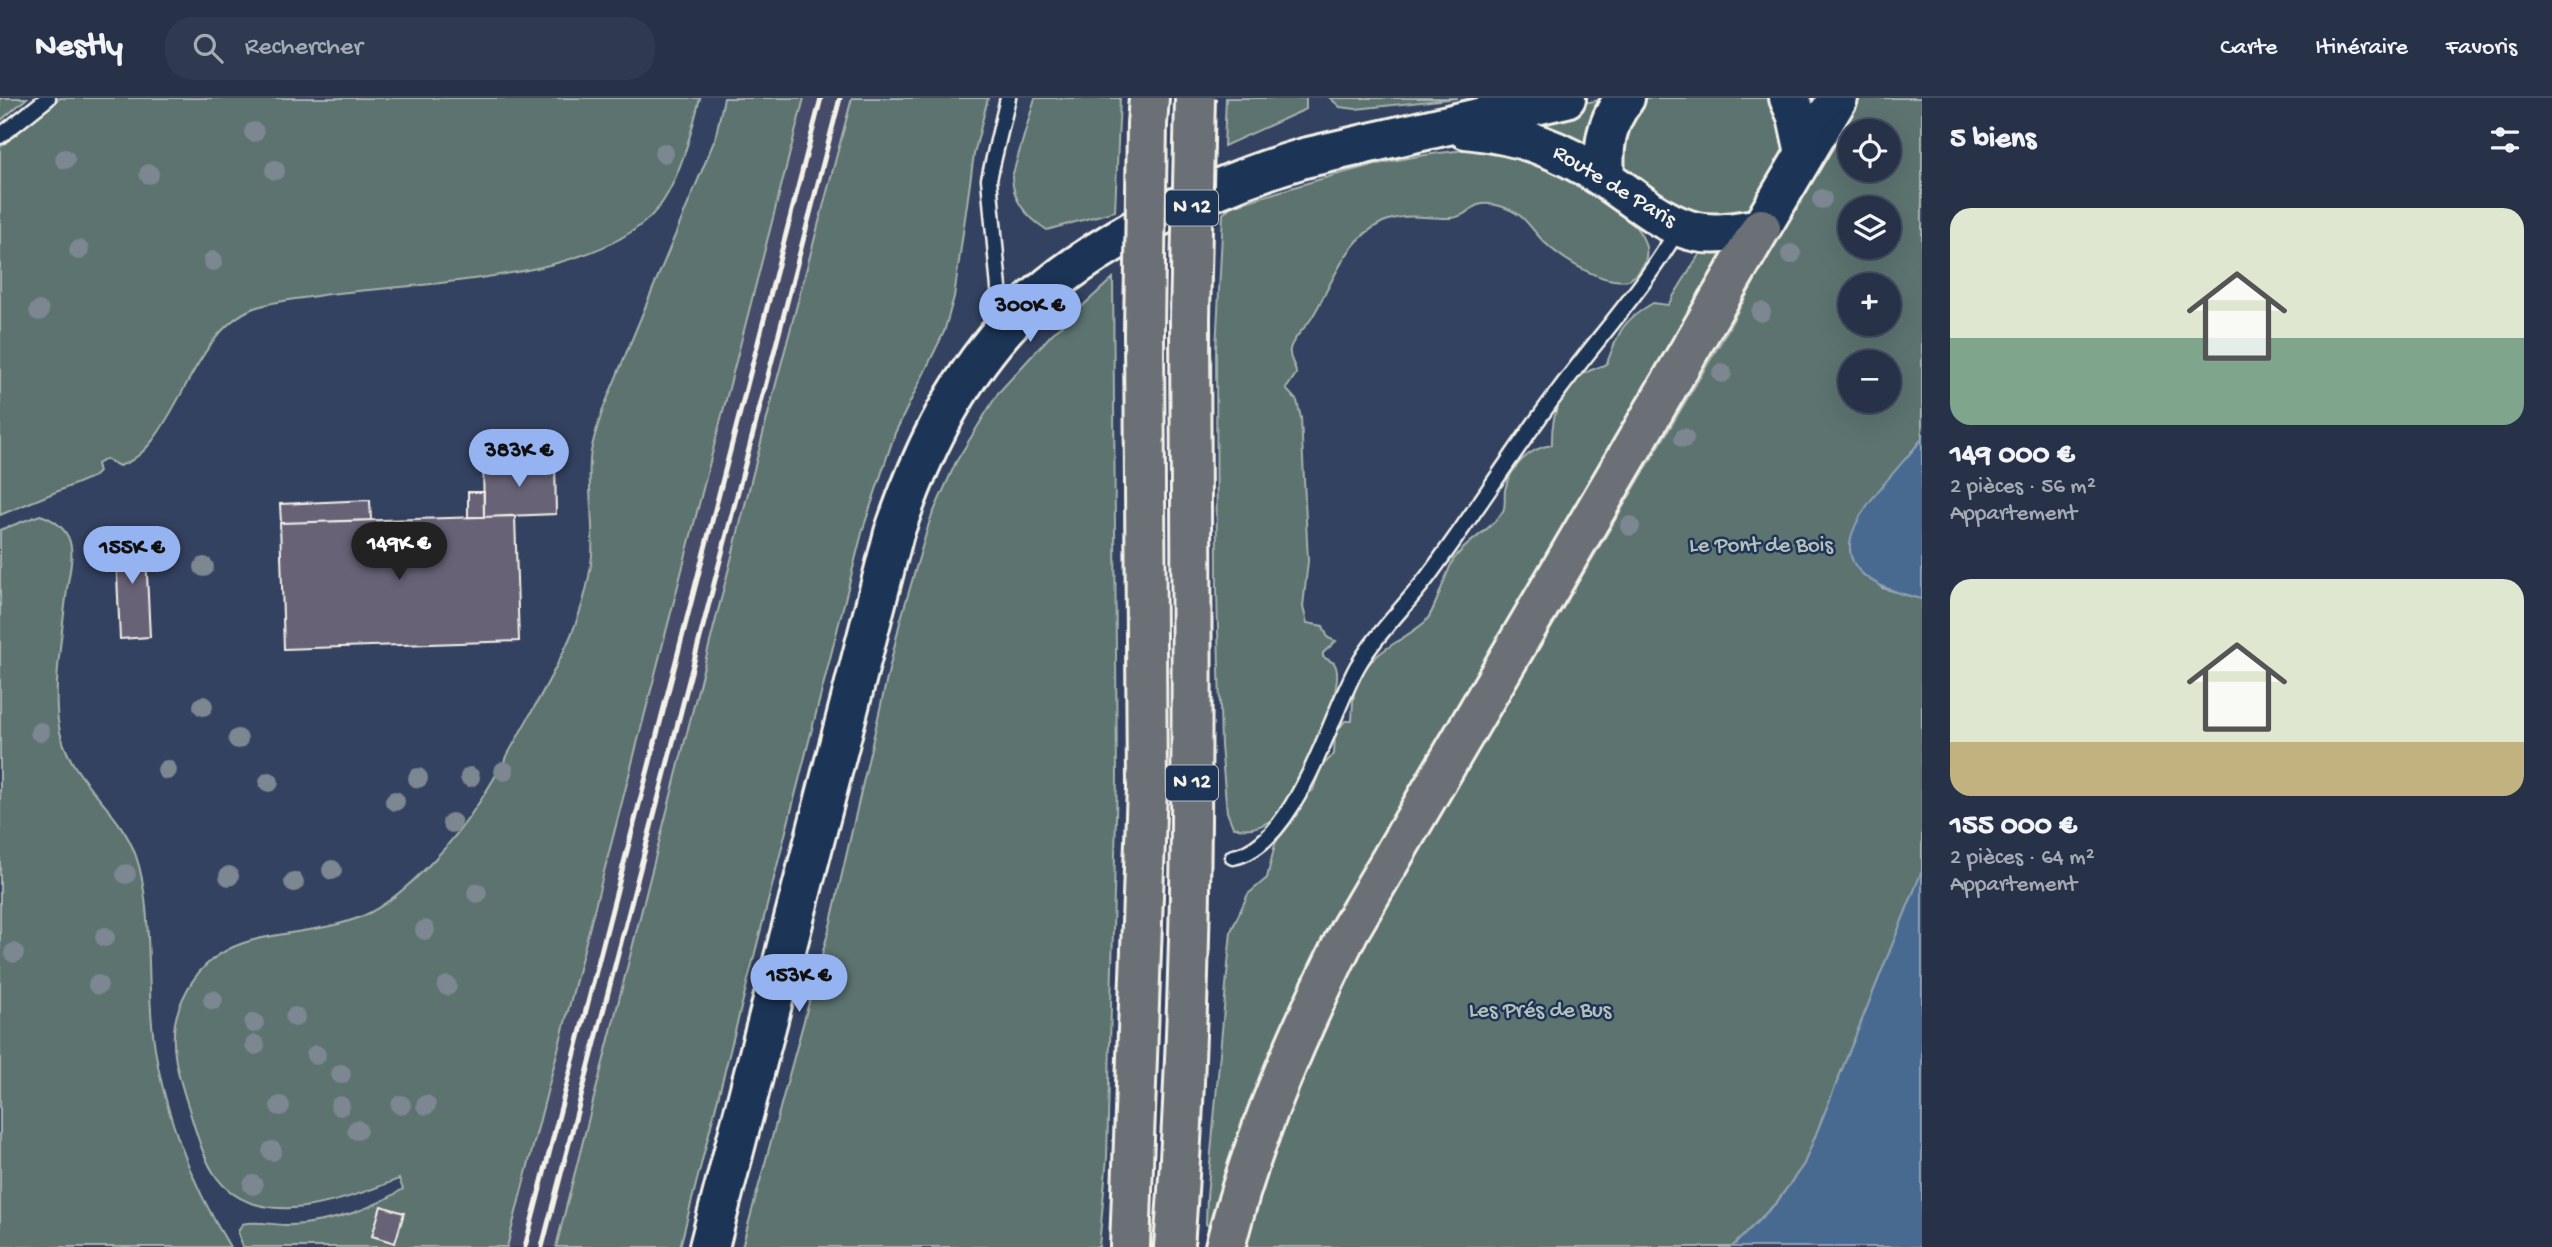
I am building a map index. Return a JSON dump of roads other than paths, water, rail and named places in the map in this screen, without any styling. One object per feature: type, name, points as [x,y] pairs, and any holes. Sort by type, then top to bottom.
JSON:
[{"type":"highway","name":"N 12","points":[[1174,1247],[1185,1053],[1192,767],[1190,318],[1195,98]]},
{"type":"highway","name":"N 12","points":[[1130,1247],[1147,788],[1144,333],[1148,111]]},
{"type":"highway","points":[[1225,1247],[1275,1090],[1306,1017],[1349,931],[1761,228]]},
{"type":"street","points":[[709,1247],[894,533],[916,470],[935,430],[966,378],[1003,330],[1031,303],[1070,273],[1184,204],[1253,175],[1304,158],[1566,98]]},
{"type":"street","points":[[1605,178],[1603,146],[1606,130],[1625,98]]},
{"type":"street","points":[[1789,98],[1797,116],[1805,153]]},
{"type":"street","points":[[1761,228],[1838,98]]},
{"type":"street","name":"Route de Paris","points":[[1443,127],[1530,139],[1605,178],[1680,227],[1712,233],[1761,228]]},
{"type":"lane","points":[[0,136],[48,98]]},
{"type":"lane","points":[[1003,330],[1002,296],[989,179],[1008,98]]},
{"type":"lane","points":[[1233,857],[1258,846],[1277,826],[1323,747],[1359,664],[1429,575],[1560,388],[1656,266],[1680,227]]},
{"type":"railway","points":[[525,1247],[821,98]]},
{"type":"railway","points":[[542,1247],[840,98]]},
{"type":"park label","name":"Le Pont de Bois","points":[[1761,546]]},
{"type":"park label","name":"Les Prés de Bus","points":[[1540,1011]]}]
